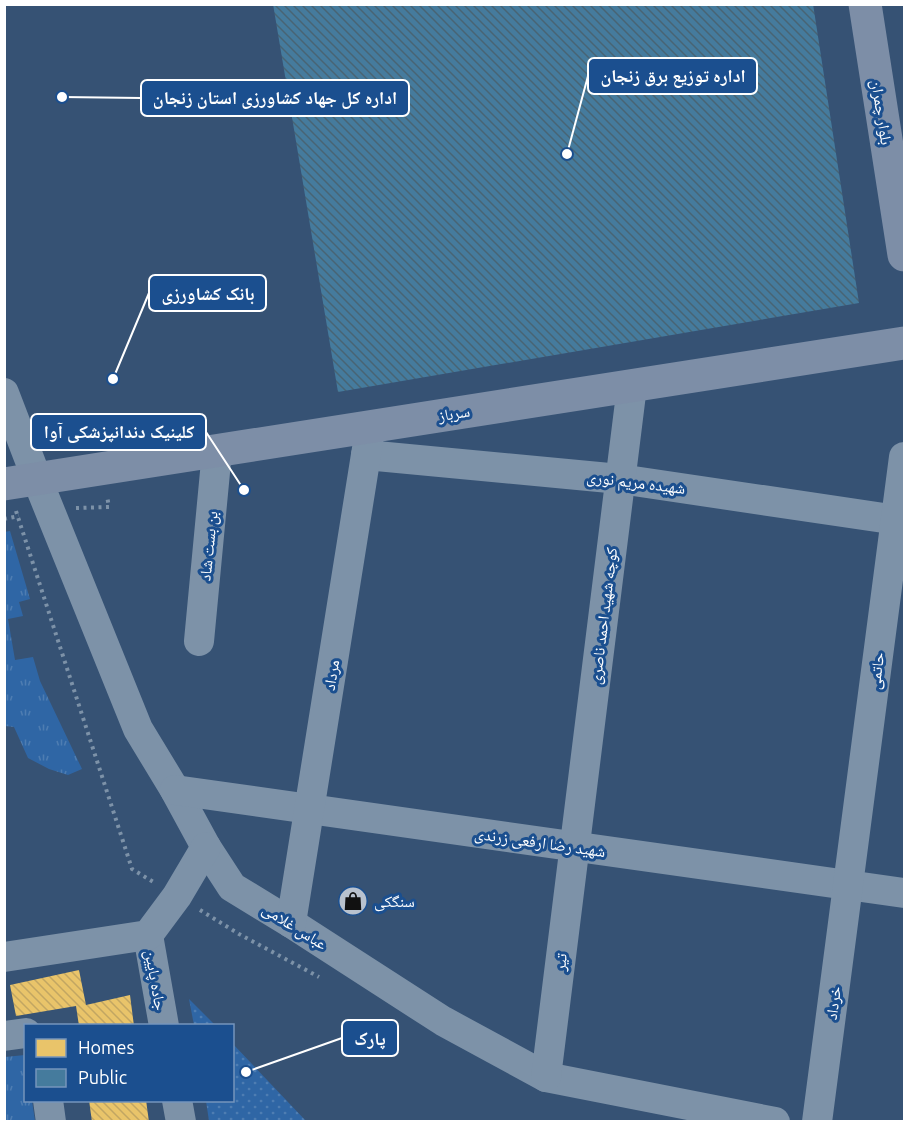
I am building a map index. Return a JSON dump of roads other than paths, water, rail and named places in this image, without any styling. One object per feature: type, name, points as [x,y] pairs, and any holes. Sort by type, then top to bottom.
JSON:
[{"type":"main road","name":"بلوار چمران","points":[[866,4],[904,245]]},
{"type":"main road","name":"سرباز","points":[[4,484],[217,451],[368,441],[632,386],[904,343]]},
{"type":"street","name":"کوچه شهید احمد ناصری","points":[[575,846],[632,386]]},
{"type":"street","name":"عباس غلامی","points":[[4,393],[138,729],[206,847],[232,886],[443,1021],[546,1077],[775,1122]]},
{"type":"street","name":"شهیده مریم نوری","points":[[368,441],[900,521]]},
{"type":"street","name":"مرداد","points":[[291,923],[368,441]]},
{"type":"street","name":"بن بست شاد","points":[[199,641],[217,451]]},
{"type":"street","name":"حاتمی","points":[[849,885],[900,521],[904,457]]},
{"type":"street","name":"شهید رضا ارفعی زرندی","points":[[175,790],[904,892]]},
{"type":"street","name":"تیر","points":[[546,1077],[575,846]]},
{"type":"street","points":[[4,957],[148,935],[177,896],[206,847]]},
{"type":"street","name":"خرداد","points":[[817,1122],[849,885]]},
{"type":"street","name":"جاده پایین","points":[[148,935],[164,1024]]},
{"type":"street","points":[[4,1036],[24,1033]]},
{"type":"street","points":[[48,1102],[51,1122]]},
{"type":"street","points":[[177,1102],[181,1122]]},
{"type":"place","name":"اداره کل جهاد کشاورزی استان زنجان","points":[[62,97]]},
{"type":"place","name":"اداره توزیع برق زنجان","points":[[567,154]]},
{"type":"place","name":"بانک کشاورزی","points":[[113,379]]},
{"type":"place","name":"کلینیک دندانپزشکی آوا","points":[[244,490]]},
{"type":"place","name":"سنگکی","points":[[353,901]]},
{"type":"place","name":"پارک","points":[[246,1072]]}]
